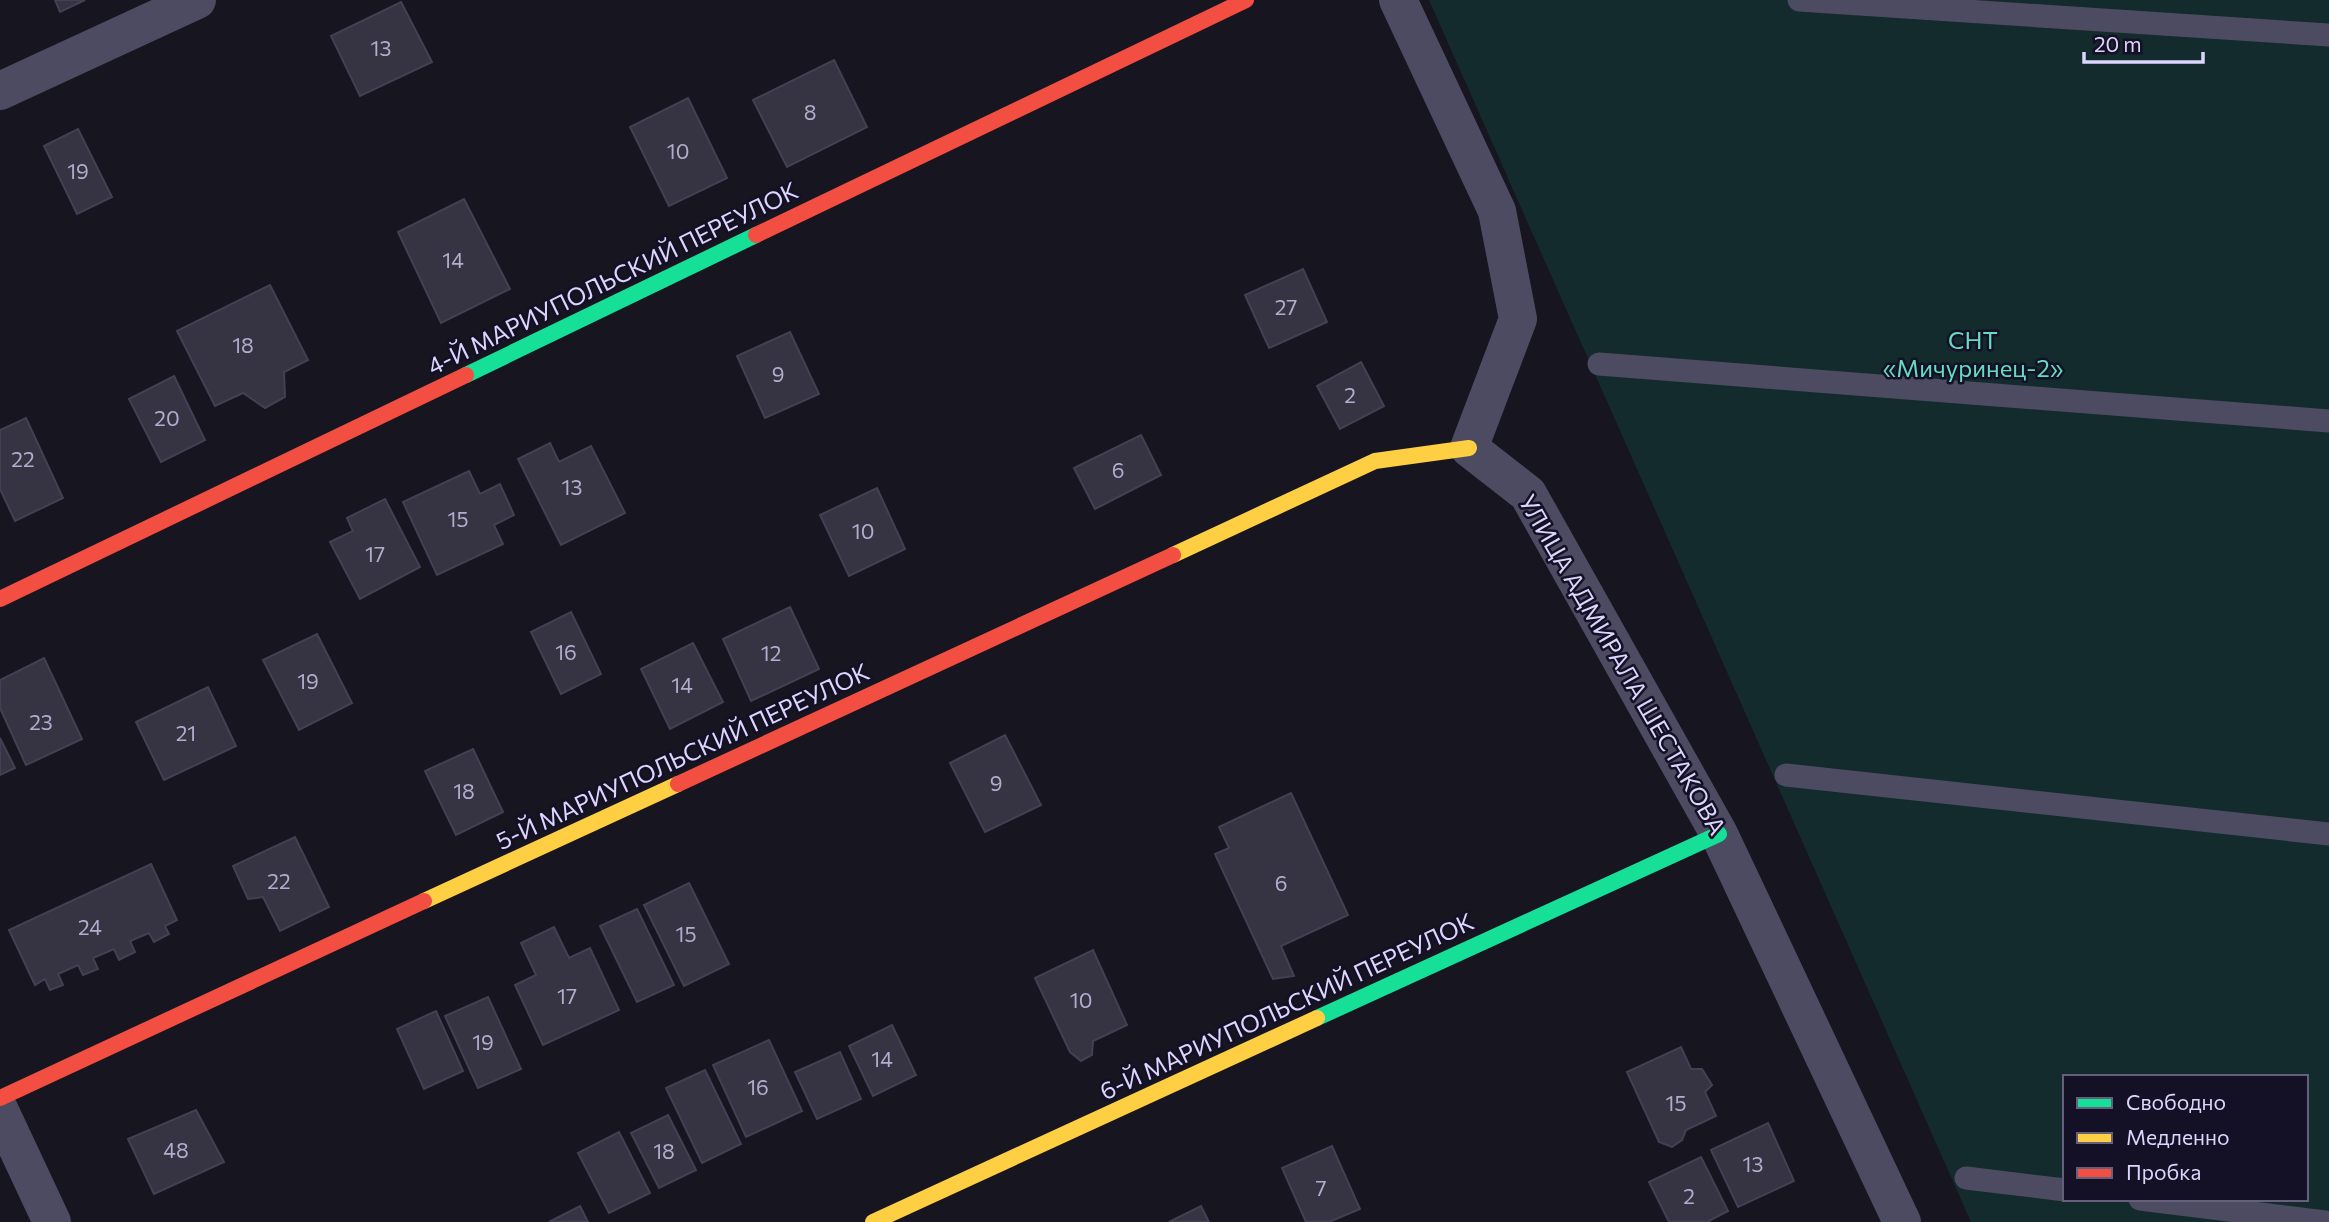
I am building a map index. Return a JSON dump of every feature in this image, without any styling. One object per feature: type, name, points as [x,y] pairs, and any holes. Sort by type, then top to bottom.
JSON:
[{"type":"street","points":[[0,92],[197,0]]},
{"type":"street","name":"4-Й МАРИУПОЛЬСКИЙ ПЕРЕУЛОК","points":[[0,599],[1246,0]]},
{"type":"street","points":[[1398,0],[1497,211],[1518,319],[1469,448]]},
{"type":"street","name":"УЛИЦА АДМИРАЛА ШЕСТАКОВА","points":[[1469,448],[1528,494],[1719,834],[1902,1222]]},
{"type":"street","name":"5-Й МАРИУПОЛЬСКИЙ ПЕРЕУЛОК","points":[[0,1098],[1375,461],[1469,448]]},
{"type":"street","name":"6-Й МАРИУПОЛЬСКИЙ ПЕРЕУЛОК","points":[[873,1222],[1719,834]]},
{"type":"street","points":[[0,1111],[52,1222]]},
{"type":"lane","points":[[1799,0],[2060,9],[2329,35]]},
{"type":"lane","points":[[1599,363],[2329,421]]},
{"type":"lane","points":[[1786,775],[2329,834]]},
{"type":"lane","points":[[1966,1178],[2063,1190]]},
{"type":"lane","points":[[2156,1201],[2325,1222]]},
{"type":"green space","name":"СНТ «Мичуринец-2»","points":[[1429,0],[2329,0],[2329,1222],[1971,1222]]},
{"type":"building","points":[[55,0],[85,0],[60,12]]},
{"type":"building","points":[[401,2],[432,62],[360,96],[331,36]]},
{"type":"building","points":[[834,60],[867,127],[787,167],[753,100]]},
{"type":"building","points":[[688,98],[727,178],[669,206],[630,127]]},
{"type":"building","points":[[78,129],[112,197],[77,214],[44,146]]},
{"type":"building","points":[[464,199],[510,289],[441,323],[398,232]]},
{"type":"building","points":[[1303,269],[1327,322],[1269,348],[1245,295]]},
{"type":"building","points":[[270,285],[308,360],[284,372],[285,397],[265,408],[243,393],[215,406],[177,331]]},
{"type":"building","points":[[790,332],[819,394],[765,418],[737,356]]},
{"type":"building","points":[[1361,362],[1384,406],[1340,429],[1317,386]]},
{"type":"building","points":[[174,376],[205,440],[161,462],[129,399]]},
{"type":"building","points":[[26,418],[63,498],[15,521],[0,489],[0,430]]},
{"type":"building","points":[[1141,435],[1161,475],[1095,509],[1074,468]]},
{"type":"building","points":[[550,443],[559,462],[591,446],[625,513],[561,545],[518,459]]},
{"type":"building","points":[[469,471],[480,494],[500,484],[514,515],[494,525],[503,544],[437,575],[403,502]]},
{"type":"building","points":[[877,488],[905,549],[849,576],[820,515]]},
{"type":"building","points":[[385,499],[420,567],[360,599],[330,542],[353,531],[347,518]]},
{"type":"building","points":[[790,607],[819,669],[751,701],[723,639]]},
{"type":"building","points":[[571,612],[601,674],[561,694],[531,632]]},
{"type":"building","points":[[317,634],[352,703],[299,730],[263,660]]},
{"type":"building","points":[[693,643],[723,702],[670,729],[641,669]]},
{"type":"building","points":[[44,658],[82,739],[26,765],[0,708],[0,680]]},
{"type":"building","points":[[208,687],[236,746],[164,780],[136,722]]},
{"type":"building","points":[[1005,735],[1041,805],[985,832],[950,763]]},
{"type":"building","points":[[0,738],[15,768],[0,775]]},
{"type":"building","points":[[473,749],[503,812],[456,835],[425,771]]},
{"type":"building","points":[[1291,793],[1348,915],[1281,946],[1294,976],[1273,979],[1215,854],[1229,848],[1219,827]]},
{"type":"building","points":[[295,837],[329,907],[280,931],[263,897],[248,899],[233,866]]},
{"type":"building","points":[[151,864],[177,920],[165,926],[169,934],[154,942],[149,933],[130,941],[135,952],[119,960],[114,949],[93,958],[98,969],[83,975],[78,965],[58,974],[63,985],[50,990],[45,979],[35,985],[9,930]]},
{"type":"building","points":[[689,883],[729,964],[684,986],[644,905]]},
{"type":"building","points":[[637,909],[674,985],[637,1002],[600,926]]},
{"type":"building","points":[[554,927],[569,958],[590,948],[619,1010],[543,1045],[515,985],[536,975],[521,943]]},
{"type":"building","points":[[1093,950],[1127,1025],[1093,1041],[1092,1055],[1081,1061],[1070,1052],[1035,978]]},
{"type":"building","points":[[488,997],[521,1069],[478,1088],[445,1016]]},
{"type":"building","points":[[436,1011],[463,1071],[424,1089],[397,1029]]},
{"type":"building","points":[[892,1025],[916,1075],[873,1096],[849,1046]]},
{"type":"building","points":[[769,1040],[802,1111],[746,1137],[713,1065]]},
{"type":"building","points":[[1681,1047],[1691,1069],[1702,1069],[1712,1085],[1705,1092],[1716,1116],[1686,1130],[1682,1140],[1672,1147],[1659,1142],[1627,1072]]},
{"type":"building","points":[[840,1052],[861,1099],[817,1119],[795,1072]]},
{"type":"building","points":[[705,1070],[741,1144],[702,1163],[666,1088]]},
{"type":"building","points":[[196,1110],[224,1162],[154,1194],[128,1139]]},
{"type":"building","points":[[668,1115],[696,1170],[659,1188],[631,1133]]},
{"type":"building","points":[[1768,1123],[1794,1181],[1738,1207],[1711,1150]]},
{"type":"building","points":[[619,1132],[650,1193],[609,1213],[578,1153]]},
{"type":"building","points":[[1332,1146],[1360,1209],[1329,1222],[1306,1222],[1282,1168]]},
{"type":"building","points":[[1701,1157],[1728,1211],[1707,1222],[1669,1222],[1649,1182]]},
{"type":"building","points":[[580,1206],[588,1222],[549,1222]]},
{"type":"building","points":[[1201,1206],[1209,1222],[1169,1222]]},
{"type":"traffic: fast","points":[[466,375],[756,235]]},
{"type":"traffic: fast","points":[[1317,1018],[1719,834]]},
{"type":"traffic: slow","points":[[1173,555],[1375,461],[1469,448]]},
{"type":"traffic: slow","points":[[424,901],[678,784]]},
{"type":"traffic: slow","points":[[873,1222],[1317,1018]]},
{"type":"traffic: jam","points":[[756,235],[1246,0]]},
{"type":"traffic: jam","points":[[0,599],[466,375]]},
{"type":"traffic: jam","points":[[678,784],[1173,555]]},
{"type":"traffic: jam","points":[[0,1098],[424,901]]}]
